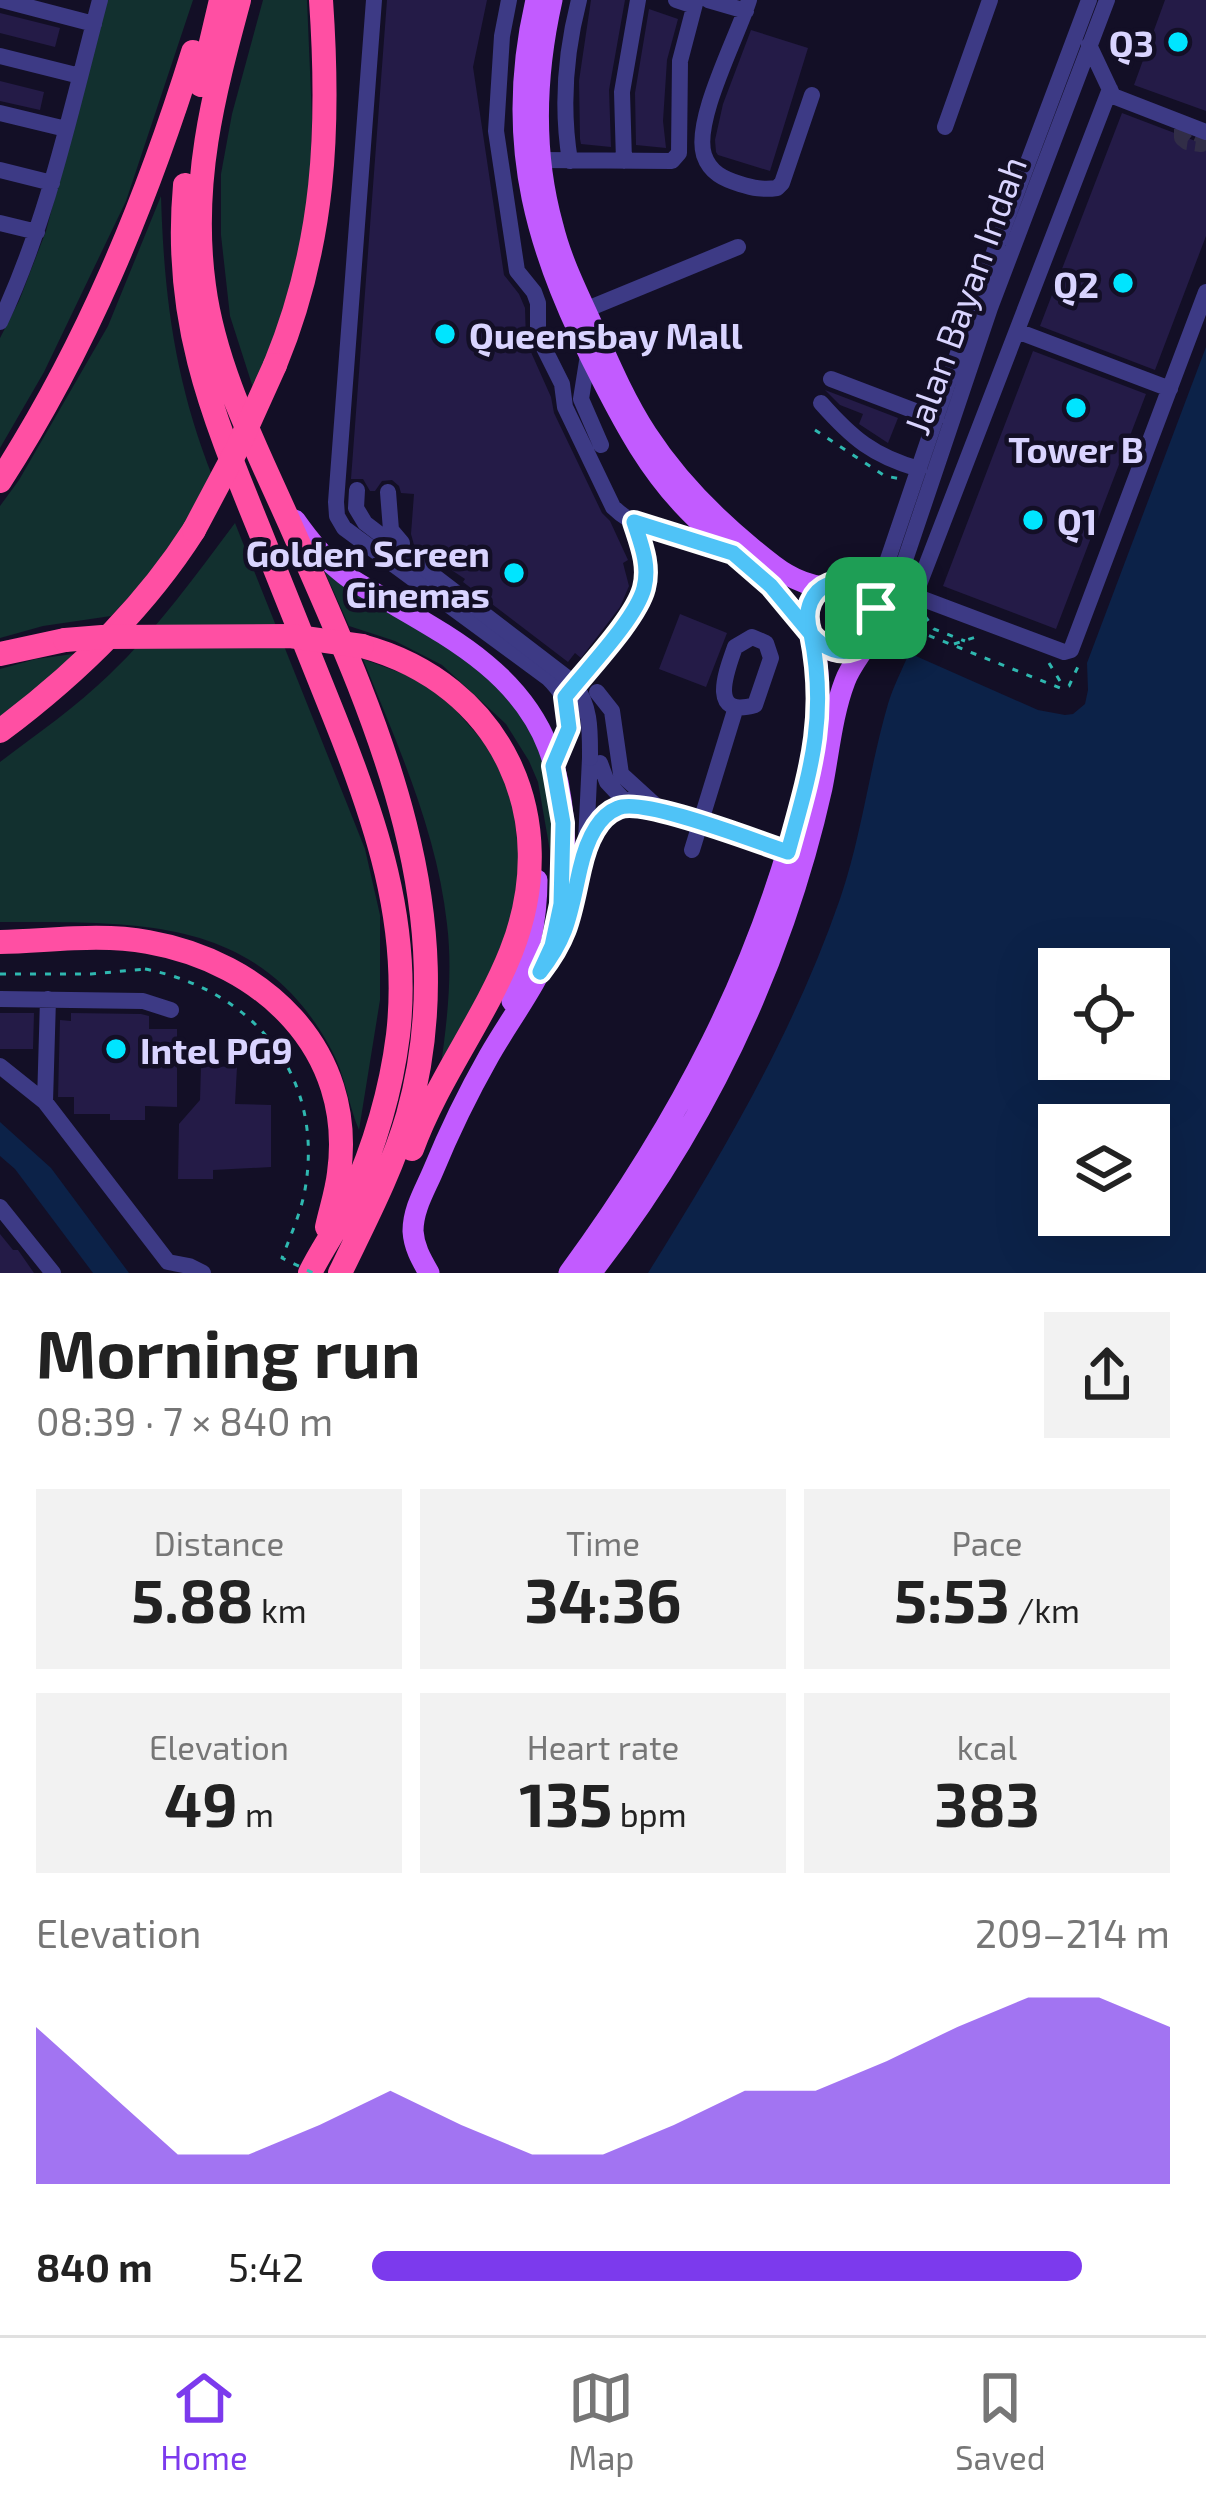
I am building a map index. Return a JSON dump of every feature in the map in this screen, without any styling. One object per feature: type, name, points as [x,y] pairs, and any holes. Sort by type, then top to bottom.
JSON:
[{"type":"highway","points":[[0,481],[40,417],[108,282],[159,155],[210,0]]},
{"type":"highway","points":[[220,0],[188,156],[181,234],[189,321],[226,448],[373,819],[398,933],[399,1016],[386,1094],[352,1198],[315,1265]]},
{"type":"highway","points":[[239,0],[211,105],[201,182],[204,290],[236,400],[384,756],[410,844],[424,921],[425,1004],[417,1076],[394,1157],[340,1273]]},
{"type":"highway","points":[[0,731],[45,698],[149,592],[194,530],[238,448],[301,296],[315,239],[323,169],[325,8]]},
{"type":"highway","points":[[0,655],[102,637],[290,636],[362,646],[416,667],[447,687],[491,733],[517,778],[526,813],[528,860],[523,916],[513,948],[418,1133],[357,1273]]},
{"type":"highway","points":[[0,942],[148,942],[217,962],[277,1000],[324,1066],[338,1114],[339,1173],[315,1265]]},
{"type":"main road","points":[[536,0],[524,73],[528,188],[542,246],[592,361],[645,458],[678,500],[771,586],[811,634],[826,648],[847,651],[872,634]]},
{"type":"main road","points":[[552,0],[538,79],[541,160],[552,225],[586,310],[645,432],[677,473],[723,524],[785,575],[823,587]]},
{"type":"main road","points":[[275,490],[312,544],[344,574],[455,641],[504,679],[536,722],[553,766],[563,823],[563,886],[556,935],[444,1144],[416,1213],[416,1249],[429,1273]]},
{"type":"main road","points":[[568,1273],[664,1132],[708,1054],[753,955],[788,852],[817,737],[818,671],[806,614],[814,594],[844,581],[870,599],[876,626],[846,678],[820,796],[784,922],[724,1064],[659,1180],[591,1273]]},
{"type":"main road","points":[[489,1057],[524,971],[537,912],[538,858],[517,778]]},
{"type":"street","points":[[2,0],[94,24]]},
{"type":"street","points":[[0,322],[8,284],[37,232],[100,0]]},
{"type":"street","points":[[374,0],[337,516],[344,528],[548,678],[565,697],[569,728],[553,766]]},
{"type":"street","points":[[509,0],[496,130],[518,271],[538,303],[538,337],[562,384],[566,407],[613,508],[634,522],[733,553]]},
{"type":"street","points":[[570,161],[564,87],[579,0]]},
{"type":"street","points":[[624,161],[622,92],[638,0]]},
{"type":"street","points":[[676,0],[748,6],[704,128],[704,154],[716,174],[758,189],[777,188],[812,95]]},
{"type":"street","points":[[945,127],[990,0]]},
{"type":"street","name":"Jalan Bayan Indah","points":[[1089,0],[1028,142],[885,568],[870,599],[886,599],[897,582],[1002,277],[1107,0]]},
{"type":"street","points":[[541,160],[672,161],[679,153],[680,61],[700,2]]},
{"type":"street","points":[[1090,45],[1119,100],[1205,134]]},
{"type":"street","points":[[0,56],[80,76]]},
{"type":"street","points":[[499,71],[524,73]]},
{"type":"street","points":[[903,626],[1110,89]]},
{"type":"street","points":[[0,113],[66,129]]},
{"type":"street","points":[[0,170],[52,183]]},
{"type":"street","points":[[0,223],[37,232]]},
{"type":"street","points":[[586,310],[738,247]]},
{"type":"street","points":[[1002,277],[1020,324],[1114,372],[1170,388]]},
{"type":"street","points":[[914,598],[1071,650],[1206,292]]},
{"type":"street","points":[[592,361],[589,418],[601,445]]},
{"type":"street","points":[[831,379],[936,419]]},
{"type":"street","points":[[821,403],[866,448],[919,469]]},
{"type":"street","points":[[958,406],[984,416]]},
{"type":"street","points":[[357,490],[356,508],[365,523],[574,683],[589,716],[604,794],[572,915],[540,972]]},
{"type":"street","points":[[388,492],[388,520],[395,538],[582,681],[600,721],[594,833]]},
{"type":"street","points":[[565,697],[644,590],[645,557],[634,522]]},
{"type":"street","points":[[597,692],[612,711],[621,774],[666,813]]},
{"type":"street","points":[[692,850],[736,707]]},
{"type":"street","points":[[596,768],[617,794],[642,806],[788,852]]},
{"type":"street","points":[[594,833],[614,808],[642,806]]},
{"type":"street","points":[[0,999],[143,1001],[171,1010]]},
{"type":"street","points":[[45,1102],[48,999]]},
{"type":"street","points":[[0,1066],[45,1102],[168,1262],[203,1273]]},
{"type":"street","points":[[0,1207],[53,1273]]},
{"type":"path","points":[[914,598],[934,628],[965,641]]},
{"type":"path","points":[[903,626],[1064,688]]},
{"type":"path","points":[[952,645],[1002,629]]},
{"type":"path","points":[[1035,641],[1064,688]]},
{"type":"path","points":[[1064,688],[1072,683],[1080,662]]},
{"type":"path","points":[[0,974],[145,969],[214,991],[256,1024],[293,1078],[306,1121],[308,1164],[301,1206],[282,1258],[315,1265]]},
{"type":"green space","points":[[107,0],[193,0],[126,201],[44,372],[0,448],[0,338],[46,231]]},
{"type":"green space","points":[[263,0],[307,0],[312,119],[303,242],[257,400],[230,316],[221,235],[221,174]]},
{"type":"green space","points":[[161,196],[174,339],[189,408],[213,478],[173,550],[111,616],[0,638],[0,506],[108,326]]},
{"type":"green space","points":[[235,523],[365,849],[380,915],[380,1000],[359,1130],[332,1051],[302,1006],[268,973],[230,950],[189,935],[145,927],[0,922],[0,762],[84,698],[127,657]]},
{"type":"green space","points":[[324,570],[451,648],[507,698],[529,726],[544,758],[553,796],[552,913],[550,851],[538,782],[506,724],[442,665],[395,641],[349,626]]},
{"type":"green space","points":[[88,652],[0,722],[0,669]]},
{"type":"green space","points":[[363,659],[425,685],[454,708],[495,755],[511,790],[521,872],[508,940],[440,1072],[449,979],[442,889],[414,788]]},
{"type":"water","points":[[1206,347],[1206,1273],[648,1273],[754,1092],[801,998],[848,875],[888,704],[909,653],[1038,710],[1073,714],[1085,704],[1087,663]]},
{"type":"water","points":[[0,1122],[51,1168],[129,1273],[93,1273],[15,1169],[0,1156]]},
{"type":"building","name":"Queensbay Mall","points":[[387,0],[487,0],[473,67],[504,275],[525,308],[526,341],[554,413],[628,560],[623,563],[629,586],[620,607],[581,658],[575,653],[568,662],[465,579],[414,545],[414,494],[401,493],[392,480],[370,491],[363,479],[351,479]]},
{"type":"building","points":[[591,0],[625,0],[609,90],[611,147],[581,144],[580,139],[579,81]]},
{"type":"building","name":"Q3","points":[[1165,0],[1206,0],[1206,111],[1134,85]]},
{"type":"building","points":[[649,9],[678,19],[667,60],[666,148],[636,145],[635,93]]},
{"type":"building","points":[[0,13],[60,28],[55,47],[0,33]]},
{"type":"building","points":[[751,30],[808,48],[770,171],[716,152],[723,104]]},
{"type":"building","points":[[0,81],[44,92],[40,110],[0,101]]},
{"type":"building","name":"Q2","points":[[1122,113],[1206,145],[1206,236],[1155,370],[1040,326]]},
{"type":"building","name":"Q1","points":[[1033,351],[1146,394],[1056,629],[943,586]]},
{"type":"building","points":[[825,390],[898,418],[888,443],[859,424],[863,414],[840,405]]},
{"type":"building","points":[[680,614],[727,633],[706,687],[659,669]]},
{"type":"building","points":[[0,1013],[34,1013],[33,1049],[0,1049]]},
{"type":"building","name":"Intel PG9","points":[[71,1013],[141,1014],[149,1016],[149,1029],[177,1029],[177,1107],[145,1106],[145,1120],[74,1114],[74,1097],[58,1097],[60,1020],[71,1021]]},
{"type":"building","points":[[201,1066],[237,1067],[235,1104],[271,1105],[271,1167],[213,1170],[213,1179],[178,1179],[179,1124],[200,1100]]},
{"type":"building","points":[[0,1234],[18,1250],[34,1273],[0,1273]]},
{"type":"tunnel","points":[[1182,129],[1187,142],[1201,144],[1204,137]]},
{"type":"place","name":"Q3","points":[[1178,42]]},
{"type":"place","name":"Q2","points":[[1123,283]]},
{"type":"place","name":"Queensbay Mall","points":[[445,334]]},
{"type":"place","name":"Tower B","points":[[1076,408]]},
{"type":"place","name":"Q1","points":[[1033,520]]},
{"type":"place","name":"Golden Screen Cinemas","points":[[514,573]]},
{"type":"place","name":"Intel PG9","points":[[116,1049]]},
{"type":"route","points":[[876,608],[865,590],[844,581],[833,582],[809,603],[806,614],[811,634],[771,586],[733,553],[634,522],[645,557],[644,590],[565,697],[569,728],[553,766],[563,823],[561,904],[552,946],[540,972],[572,915],[585,849],[614,808],[642,806],[788,852],[817,737],[818,671],[811,634],[826,648],[857,648],[876,626],[876,608]]}]
